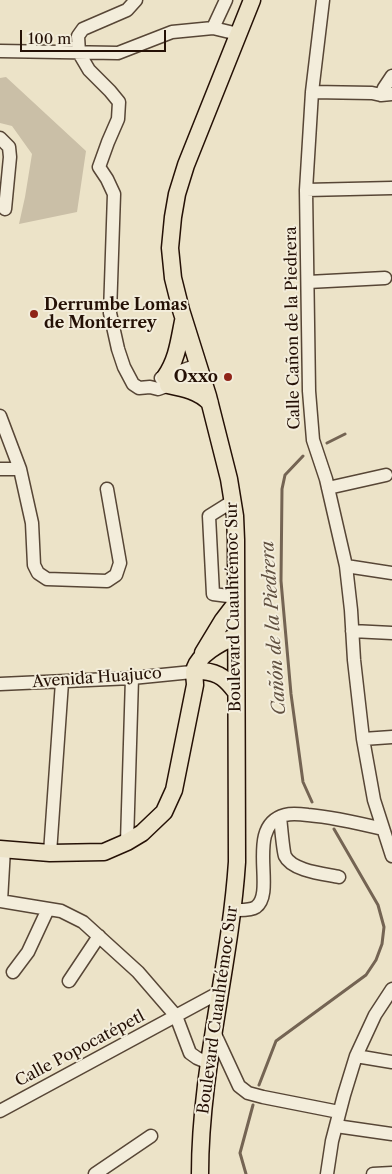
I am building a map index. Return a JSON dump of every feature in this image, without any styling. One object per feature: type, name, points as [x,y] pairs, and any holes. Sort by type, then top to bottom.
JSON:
[{"type":"main road","name":"Boulevard Cuauhtémoc Sur","points":[[200,1174],[202,1118],[233,910],[238,845],[236,540],[233,501],[223,453],[173,278],[170,262],[170,240],[177,194],[186,165],[252,0]]},
{"type":"main road","points":[[184,318],[174,362],[167,381],[194,392],[210,403]]},
{"type":"main road","points":[[2,849],[50,853],[104,852],[128,842],[142,833],[164,812],[174,790],[198,672],[210,640],[236,600]]},
{"type":"main road","points":[[198,672],[209,651],[236,636]]},
{"type":"main road","points":[[198,672],[213,660],[236,653]]},
{"type":"main road","points":[[198,672],[218,675],[236,692]]},
{"type":"street","points":[[136,0],[127,10],[83,29],[78,36],[78,52],[89,70],[119,102],[118,119],[99,167],[114,194],[110,313],[124,367],[133,384],[139,388],[150,387],[155,380],[167,381],[200,370]]},
{"type":"street","points":[[213,28],[226,0]]},
{"type":"street","name":"Calle Cañon de la Piedrera","points":[[323,0],[312,92],[306,190],[309,391],[313,440],[328,488],[346,566],[363,738],[374,800],[392,856]]},
{"type":"street","points":[[0,51],[118,54],[172,32],[213,28],[238,34]]},
{"type":"street","points":[[312,92],[384,91],[392,76]]},
{"type":"street","points":[[0,138],[9,147],[10,157],[6,209]]},
{"type":"street","points":[[306,190],[392,188]]},
{"type":"street","points":[[308,282],[385,278]]},
{"type":"street","points":[[0,416],[20,469],[32,524],[34,565],[38,573],[47,579],[107,581],[116,575],[120,563],[107,489]]},
{"type":"street","points":[[0,469],[20,469]]},
{"type":"street","points":[[328,488],[386,475]]},
{"type":"street","points":[[233,501],[209,516],[213,594],[236,600]]},
{"type":"street","points":[[346,566],[392,573]]},
{"type":"street","points":[[352,631],[392,633]]},
{"type":"street","name":"Avenida Huajuco","points":[[0,684],[132,678],[198,672]]},
{"type":"street","points":[[128,842],[132,678]]},
{"type":"street","points":[[50,853],[62,682]]},
{"type":"street","points":[[363,738],[392,737]]},
{"type":"street","points":[[233,910],[252,909],[261,901],[266,831],[270,824],[284,815],[295,814],[335,818],[387,836]]},
{"type":"street","points":[[280,817],[285,856],[292,864],[306,870],[339,877]]},
{"type":"street","points":[[2,849],[0,901],[61,911],[83,922],[138,972],[176,1016],[187,1045],[211,1048],[239,1086],[248,1092],[263,1097],[339,1112]]},
{"type":"street","points":[[13,972],[28,952],[48,909]]},
{"type":"street","points":[[69,981],[99,936]]},
{"type":"street","points":[[327,1174],[339,1112],[356,1056],[375,1015],[392,989]]},
{"type":"street","name":"Calle Popocatépetl","points":[[0,1110],[220,992]]},
{"type":"street","points":[[356,1056],[392,1062]]},
{"type":"street","points":[[336,1126],[392,1134]]},
{"type":"street","points":[[95,1174],[151,1136]]},
{"type":"street","points":[[117,1159],[118,1174]]},
{"type":"street","points":[[373,1174],[392,1173]]},
{"type":"shaded area","points":[[6,77],[86,151],[77,212],[19,224],[32,154],[12,126],[0,123],[0,78]]},
{"type":"waterway","name":"Cañón de la Piedrera","points":[[327,443],[345,434]]},
{"type":"waterway","name":"Cañón de la Piedrera","points":[[303,456],[285,475],[282,489],[281,581],[291,694],[303,782],[312,802]]},
{"type":"waterway","name":"Cañón de la Piedrera","points":[[259,1085],[276,1041],[366,975],[376,960],[382,944],[384,927],[378,905],[334,829]]},
{"type":"waterway","name":"Cañón de la Piedrera","points":[[246,1174],[240,1153],[253,1105]]},
{"type":"place","name":"Derrumbe Lomas de Monterrey","points":[[34,314]]},
{"type":"place","name":"Oxxo","points":[[228,377]]}]
